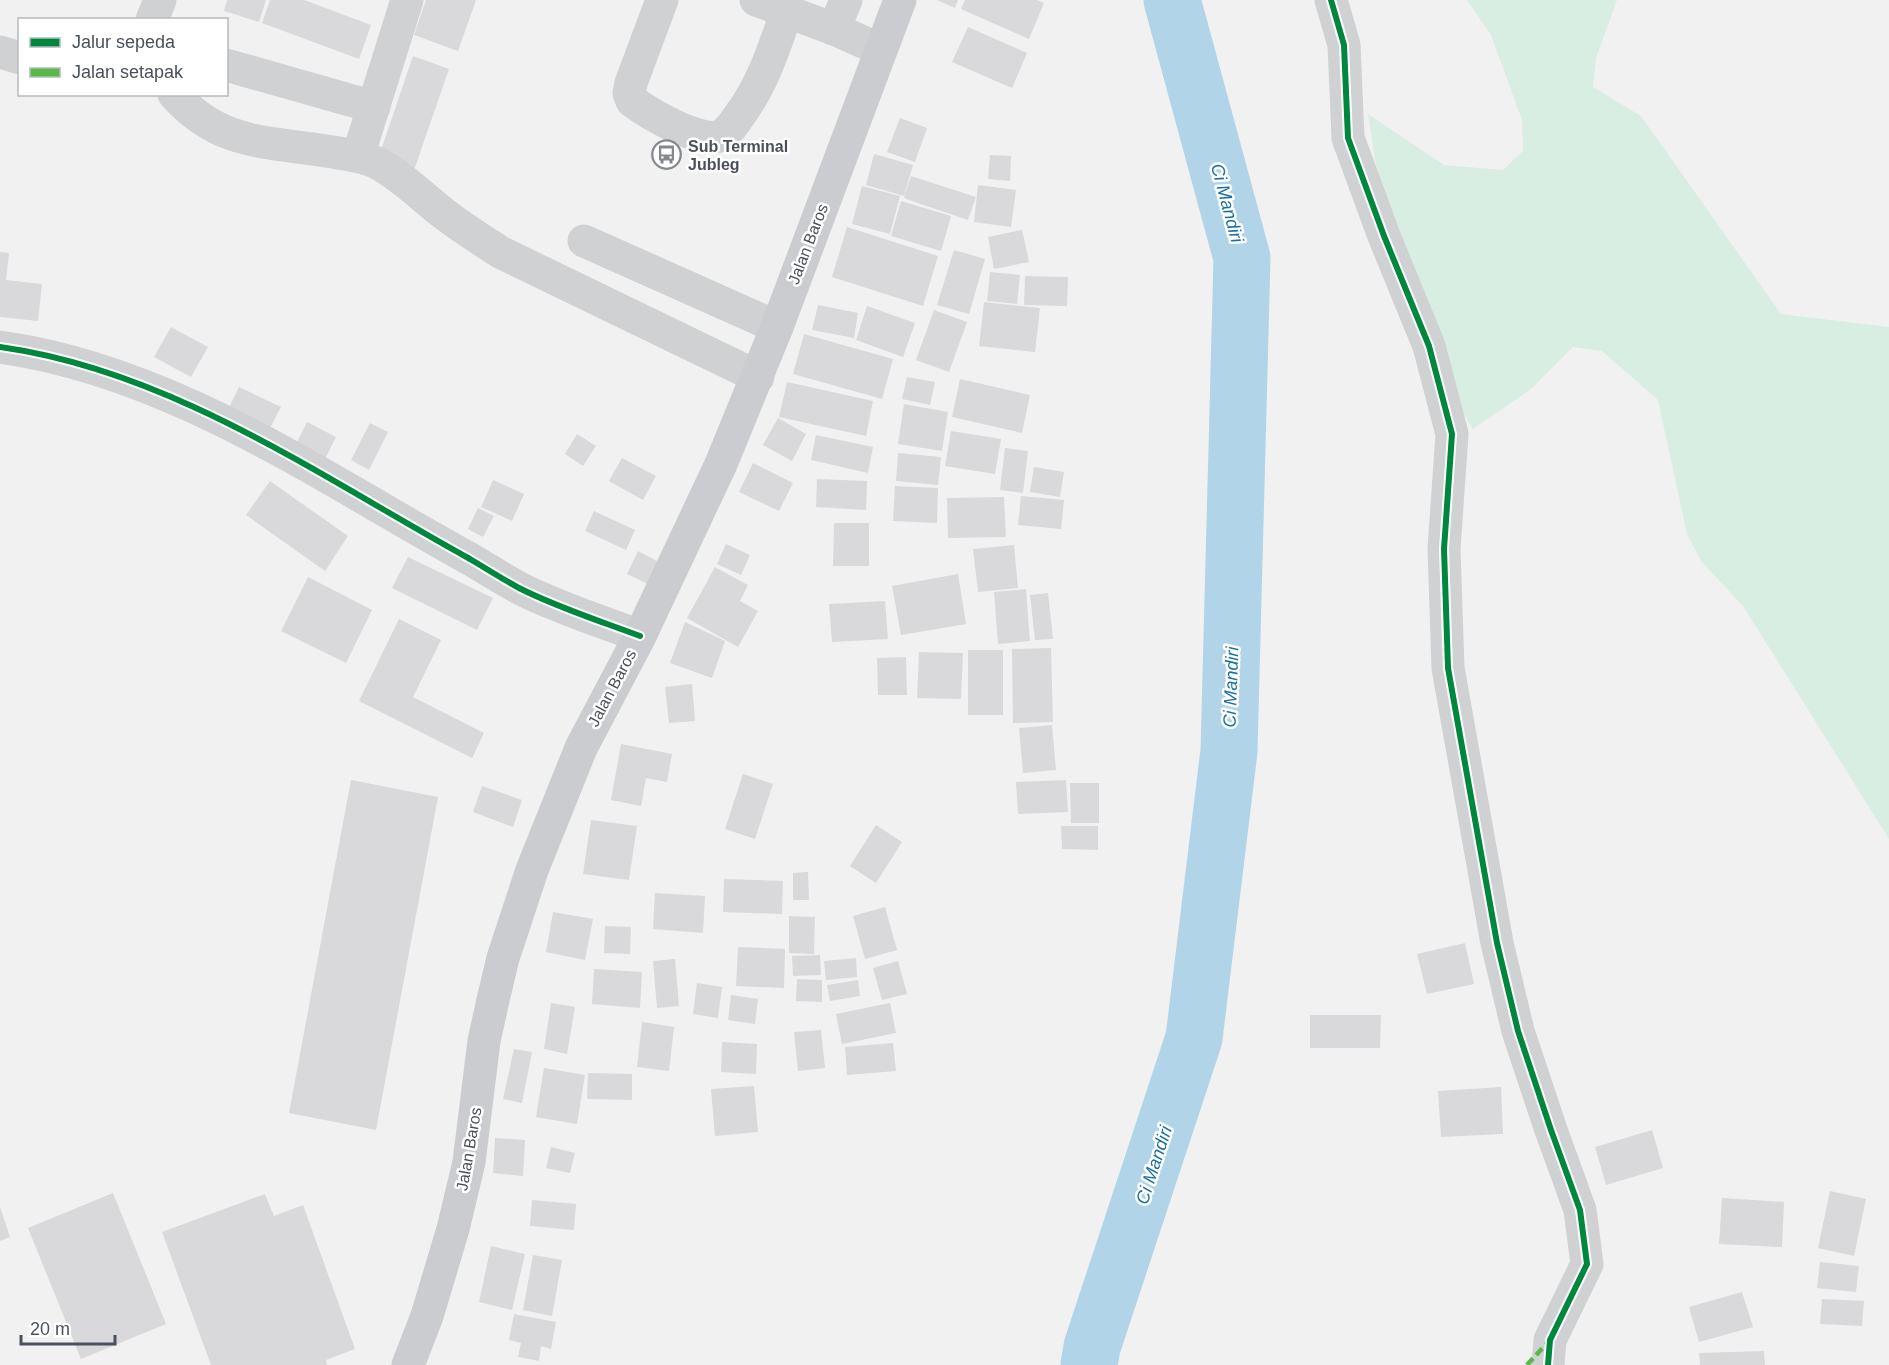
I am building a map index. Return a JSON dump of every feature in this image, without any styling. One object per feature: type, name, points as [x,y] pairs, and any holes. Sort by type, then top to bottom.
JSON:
[{"type":"main road","name":"Jalan Baros","points":[[408,1365],[435,1289],[470,1162],[484,1041],[503,958],[532,870],[581,748],[640,636],[721,464],[758,377],[900,0]]},
{"type":"street","points":[[137,0],[141,18]]},
{"type":"street","points":[[153,18],[160,0]]},
{"type":"street","points":[[358,156],[407,0]]},
{"type":"street","points":[[662,0],[629,93],[632,101],[671,125],[708,138],[719,136],[729,130],[748,105],[764,76],[787,11]]},
{"type":"street","points":[[756,0],[787,11],[840,14],[881,50]]},
{"type":"street","points":[[1331,0],[1344,45],[1348,138],[1384,236],[1429,346],[1452,434],[1444,549],[1448,668],[1499,954],[1518,1031],[1581,1210],[1587,1264],[1549,1353],[1527,1365]]},
{"type":"street","points":[[0,52],[18,57]]},
{"type":"street","points":[[228,66],[374,107]]},
{"type":"street","points":[[176,96],[186,108],[224,133],[251,141],[358,156],[376,162],[399,176],[464,229],[500,252],[758,377]]},
{"type":"street","points":[[584,241],[777,327]]},
{"type":"street","points":[[0,347],[40,354],[163,392],[307,465],[406,524],[521,588],[640,636]]},
{"type":"green space","points":[[1467,0],[1617,0],[1596,58],[1593,87],[1641,116],[1781,314],[1889,327],[1889,839],[1743,606],[1701,561],[1687,534],[1658,400],[1602,351],[1573,347],[1531,389],[1473,429],[1444,384],[1383,210],[1368,114],[1444,165],[1503,170],[1523,151],[1522,120],[1491,35]]},
{"type":"building","points":[[227,0],[266,0],[259,22],[224,11]]},
{"type":"building","points":[[270,0],[304,0],[371,25],[359,59],[262,23]]},
{"type":"building","points":[[426,0],[476,0],[458,51],[414,35]]},
{"type":"building","points":[[937,0],[958,0],[955,8]]},
{"type":"building","points":[[965,0],[1037,0],[1044,3],[1029,39],[961,9]]},
{"type":"building","points":[[968,27],[1027,53],[1012,88],[952,62]]},
{"type":"building","points":[[413,56],[449,69],[412,176],[377,162]]},
{"type":"building","points":[[900,118],[927,128],[915,162],[887,152]]},
{"type":"building","points":[[874,154],[913,165],[904,196],[866,185]]},
{"type":"building","points":[[990,155],[1011,156],[1010,181],[988,179]]},
{"type":"building","points":[[911,176],[976,197],[968,220],[906,199],[904,197]]},
{"type":"building","points":[[978,185],[1016,190],[1011,227],[974,222]]},
{"type":"building","points":[[862,186],[900,196],[890,234],[852,224]]},
{"type":"building","points":[[901,201],[951,216],[941,251],[891,236]]},
{"type":"building","points":[[847,227],[938,256],[923,306],[832,277]]},
{"type":"building","points":[[1022,230],[1029,262],[994,269],[988,237]]},
{"type":"building","points":[[954,250],[985,259],[969,314],[937,305]]},
{"type":"building","points":[[0,252],[9,253],[6,280],[42,284],[38,321],[0,317]]},
{"type":"building","points":[[990,272],[1020,275],[1017,304],[987,301]]},
{"type":"building","points":[[1025,276],[1068,277],[1067,306],[1024,305]]},
{"type":"building","points":[[984,302],[1040,308],[1035,352],[979,346]]},
{"type":"building","points":[[818,305],[858,313],[854,338],[812,330]]},
{"type":"building","points":[[867,306],[915,323],[903,357],[856,340]]},
{"type":"building","points":[[934,310],[967,322],[949,372],[916,360]]},
{"type":"building","points":[[171,327],[208,347],[191,377],[154,357]]},
{"type":"building","points":[[804,334],[893,359],[882,399],[793,374]]},
{"type":"building","points":[[907,377],[935,382],[930,405],[902,399]]},
{"type":"building","points":[[960,379],[1030,395],[1022,433],[952,417]]},
{"type":"building","points":[[787,382],[873,401],[866,436],[779,417]]},
{"type":"building","points":[[239,387],[281,407],[267,434],[226,413]]},
{"type":"building","points":[[904,404],[948,412],[942,451],[898,444]]},
{"type":"building","points":[[778,418],[806,434],[792,461],[763,445]]},
{"type":"building","points":[[307,422],[336,437],[320,469],[291,454]]},
{"type":"building","points":[[370,423],[388,432],[369,470],[351,460]]},
{"type":"building","points":[[951,431],[1001,439],[995,474],[945,466]]},
{"type":"building","points":[[577,434],[596,446],[583,466],[565,454]]},
{"type":"building","points":[[816,435],[873,447],[868,473],[811,460]]},
{"type":"building","points":[[1005,448],[1028,451],[1023,493],[1000,490]]},
{"type":"building","points":[[898,453],[941,457],[938,485],[896,481]]},
{"type":"building","points":[[622,458],[656,476],[643,500],[609,481]]},
{"type":"building","points":[[753,463],[793,483],[779,511],[739,492]]},
{"type":"building","points":[[1034,467],[1064,472],[1060,497],[1030,492]]},
{"type":"building","points":[[817,479],[867,481],[866,510],[816,507]]},
{"type":"building","points":[[493,480],[524,494],[512,521],[481,507]]},
{"type":"building","points":[[270,481],[348,536],[325,571],[246,515]]},
{"type":"building","points":[[895,486],[938,488],[937,523],[893,521]]},
{"type":"building","points":[[1021,496],[1064,500],[1061,529],[1018,525]]},
{"type":"building","points":[[1004,497],[1006,537],[948,538],[947,498]]},
{"type":"building","points":[[478,508],[494,516],[483,537],[468,529]]},
{"type":"building","points":[[594,511],[635,530],[626,550],[585,531]]},
{"type":"building","points":[[834,523],[869,523],[869,566],[833,566]]},
{"type":"building","points":[[726,544],[750,555],[741,575],[717,564]]},
{"type":"building","points":[[1014,545],[1018,588],[978,592],[973,549]]},
{"type":"building","points":[[638,551],[659,562],[648,584],[627,574]]},
{"type":"building","points":[[408,557],[493,598],[477,630],[392,588]]},
{"type":"building","points":[[715,567],[748,585],[740,601],[758,611],[738,647],[687,618]]},
{"type":"building","points":[[958,574],[966,624],[901,635],[892,586]]},
{"type":"building","points":[[308,577],[372,610],[346,663],[281,631]]},
{"type":"building","points":[[1026,589],[1030,641],[998,644],[994,592]]},
{"type":"building","points":[[1048,593],[1053,639],[1035,640],[1030,595]]},
{"type":"building","points":[[885,601],[888,639],[832,642],[829,604]]},
{"type":"building","points":[[399,619],[441,640],[413,697],[484,733],[472,758],[359,701]]},
{"type":"building","points":[[685,622],[725,641],[712,678],[670,663]]},
{"type":"building","points":[[1051,648],[1053,722],[1013,723],[1012,649]]},
{"type":"building","points":[[968,650],[1003,650],[1003,715],[968,715]]},
{"type":"building","points":[[919,652],[963,653],[961,699],[917,698]]},
{"type":"building","points":[[906,657],[907,695],[878,695],[877,658]]},
{"type":"building","points":[[692,684],[695,721],[669,723],[665,687]]},
{"type":"building","points":[[1052,725],[1056,770],[1023,773],[1019,728]]},
{"type":"building","points":[[621,744],[672,754],[667,782],[646,778],[641,806],[611,800]]},
{"type":"building","points":[[743,774],[773,784],[755,839],[725,829]]},
{"type":"building","points":[[351,780],[438,797],[376,1130],[289,1113]]},
{"type":"building","points":[[1066,780],[1068,812],[1018,814],[1016,782]]},
{"type":"building","points":[[1070,783],[1099,783],[1099,823],[1071,823]]},
{"type":"building","points":[[482,786],[522,800],[513,827],[473,812]]},
{"type":"building","points":[[591,820],[637,826],[629,880],[583,874]]},
{"type":"building","points":[[876,825],[902,842],[876,883],[850,866]]},
{"type":"building","points":[[1061,826],[1098,826],[1098,850],[1062,849]]},
{"type":"building","points":[[808,872],[809,900],[793,900],[793,873]]},
{"type":"building","points":[[724,879],[783,881],[782,914],[723,912]]},
{"type":"building","points":[[655,893],[705,896],[703,933],[653,929]]},
{"type":"building","points":[[885,907],[897,950],[865,959],[853,916]]},
{"type":"building","points":[[553,912],[593,919],[585,960],[546,952]]},
{"type":"building","points":[[789,916],[815,917],[814,954],[789,953]]},
{"type":"building","points":[[605,926],[631,927],[630,954],[604,953]]},
{"type":"building","points":[[1465,943],[1474,984],[1427,994],[1417,954]]},
{"type":"building","points":[[738,947],[785,949],[784,988],[736,986]]},
{"type":"building","points":[[820,955],[821,975],[793,976],[792,956]]},
{"type":"building","points":[[856,958],[857,977],[826,980],[824,961]]},
{"type":"building","points":[[675,959],[679,1006],[657,1008],[653,961]]},
{"type":"building","points":[[898,961],[907,994],[882,1000],[873,968]]},
{"type":"building","points":[[594,969],[642,972],[640,1008],[592,1004]]},
{"type":"building","points":[[797,979],[822,980],[822,1002],[796,1001]]},
{"type":"building","points":[[858,980],[860,996],[830,1001],[827,985]]},
{"type":"building","points":[[697,983],[722,987],[718,1018],[693,1014]]},
{"type":"building","points":[[731,995],[758,999],[755,1024],[728,1020]]},
{"type":"building","points":[[551,1003],[575,1007],[567,1054],[544,1049]]},
{"type":"building","points":[[890,1003],[896,1033],[842,1044],[836,1014]]},
{"type":"building","points":[[1310,1015],[1381,1015],[1380,1048],[1310,1048]]},
{"type":"building","points":[[642,1022],[674,1027],[669,1071],[637,1067]]},
{"type":"building","points":[[821,1030],[825,1068],[798,1071],[794,1032]]},
{"type":"building","points":[[722,1042],[757,1044],[756,1074],[721,1072]]},
{"type":"building","points":[[893,1043],[896,1071],[847,1075],[845,1047]]},
{"type":"building","points":[[514,1049],[532,1052],[522,1103],[503,1099]]},
{"type":"building","points":[[544,1068],[585,1075],[577,1124],[536,1117]]},
{"type":"building","points":[[588,1073],[632,1074],[632,1100],[587,1099]]},
{"type":"building","points":[[754,1086],[758,1132],[715,1136],[711,1089]]},
{"type":"building","points":[[1501,1087],[1503,1134],[1441,1137],[1438,1091]]},
{"type":"building","points":[[1652,1130],[1663,1168],[1606,1185],[1595,1147]]},
{"type":"building","points":[[495,1138],[525,1140],[523,1176],[493,1173]]},
{"type":"building","points":[[551,1147],[575,1153],[570,1173],[546,1168]]},
{"type":"building","points":[[1830,1191],[1866,1199],[1854,1256],[1818,1248]]},
{"type":"building","points":[[113,1193],[166,1324],[81,1359],[28,1228]]},
{"type":"building","points":[[265,1194],[274,1216],[303,1205],[355,1349],[326,1360],[327,1365],[211,1365],[162,1232]]},
{"type":"building","points":[[1722,1198],[1784,1202],[1782,1247],[1719,1244]]},
{"type":"building","points":[[532,1200],[576,1204],[574,1230],[530,1226]]},
{"type":"building","points":[[0,1207],[10,1237],[0,1241]]},
{"type":"building","points":[[491,1246],[525,1254],[512,1310],[479,1302]]},
{"type":"building","points":[[533,1255],[562,1260],[552,1316],[523,1310]]},
{"type":"building","points":[[1820,1262],[1859,1266],[1856,1292],[1817,1288]]},
{"type":"building","points":[[1742,1292],[1753,1327],[1699,1342],[1689,1307]]},
{"type":"building","points":[[1822,1299],[1864,1301],[1862,1326],[1820,1324]]},
{"type":"building","points":[[514,1314],[556,1322],[551,1349],[541,1346],[539,1361],[518,1357],[521,1343],[509,1340]]},
{"type":"building","points":[[1764,1351],[1765,1365],[1700,1365],[1699,1353]]},
{"type":"waterway","name":"Ci Mandiri","points":[[1089,1365],[1092,1347],[1194,1038],[1229,751],[1242,258],[1172,0]]},
{"type":"marked path","points":[[1527,1365],[1549,1341]]},
{"type":"cycle path","points":[[1331,0],[1344,45],[1348,138],[1384,236],[1429,346],[1452,434],[1444,549],[1448,668],[1497,943],[1518,1031],[1580,1210],[1587,1264],[1550,1340],[1548,1365]]},
{"type":"cycle path","points":[[0,347],[63,360],[125,379],[185,403],[301,462],[521,589],[640,636]]},
{"type":"place","name":"Sub Terminal Jubleg","points":[[667,155]]}]
